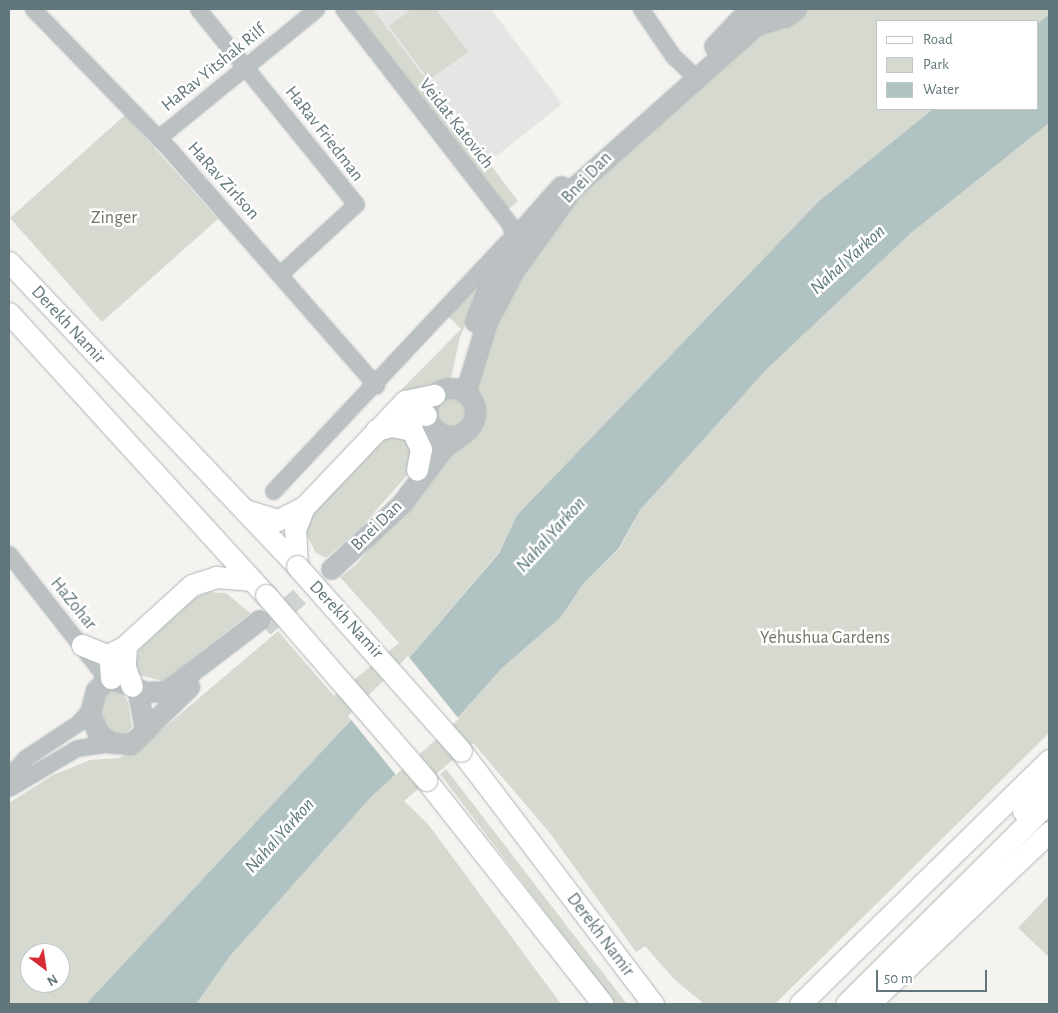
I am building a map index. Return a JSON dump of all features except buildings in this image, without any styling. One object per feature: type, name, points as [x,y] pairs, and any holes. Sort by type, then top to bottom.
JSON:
[{"type":"main road","name":"Derekh Namir","points":[[9,262],[297,566],[461,751],[653,1003]]},
{"type":"main road","name":"Derekh Namir","points":[[9,312],[259,587],[426,780],[603,1004]]},
{"type":"main road","points":[[242,509],[278,520],[304,507],[405,401],[451,392]]},
{"type":"main road","points":[[376,430],[404,415],[429,422]]},
{"type":"main road","points":[[376,430],[391,426],[412,430],[421,449],[417,470]]},
{"type":"main road","points":[[297,566],[295,530],[304,507]]},
{"type":"main road","points":[[109,679],[110,663],[126,645],[192,585],[216,577],[259,587]]},
{"type":"main road","points":[[82,645],[107,655],[126,645]]},
{"type":"main road","points":[[126,645],[125,667],[134,688]]},
{"type":"main road","points":[[800,1004],[1049,760]]},
{"type":"main road","points":[[957,890],[1049,780]]},
{"type":"main road","points":[[846,1004],[957,890],[1049,802]]},
{"type":"main road","points":[[869,1004],[1049,832]]},
{"type":"street","name":"HaRav Zirlson","points":[[33,9],[158,138],[281,273],[376,385]]},
{"type":"street","name":"HaRav Friedman","points":[[198,9],[247,66],[356,204],[281,273]]},
{"type":"street","name":"HaRav Yitshak Rilf","points":[[158,138],[316,9]]},
{"type":"street","name":"Veidat Katovich","points":[[344,9],[519,232]]},
{"type":"street","points":[[641,9],[689,71]]},
{"type":"street","name":"Bnei Dan","points":[[273,491],[376,385],[569,178],[689,71],[749,9]]},
{"type":"street","points":[[756,9],[776,19]]},
{"type":"street","name":"Bnei Dan","points":[[451,392],[475,412],[471,426],[443,448],[401,504],[328,566],[386,507],[417,470],[432,446],[429,422],[451,392],[514,270],[573,188],[756,25],[776,19],[796,9]]},
{"type":"street","name":"Bnei Dan","points":[[451,392],[494,273],[519,232]]},
{"type":"street","points":[[514,270],[519,232]]},
{"type":"street","points":[[429,422],[445,436],[460,435]]},
{"type":"street","name":"HaZohar","points":[[9,554],[109,679]]},
{"type":"street","points":[[9,776],[25,758],[78,722],[90,708],[96,690],[109,679],[134,688],[166,691],[262,623],[131,744],[77,748],[9,788]]},
{"type":"street","points":[[134,688],[145,730]]},
{"type":"street","points":[[90,708],[97,732],[111,744]]},
{"type":"shaded area","points":[[373,9],[491,9],[562,104],[489,162]]},
{"type":"green space","points":[[353,9],[373,9],[518,201],[506,211]]},
{"type":"green space","points":[[412,9],[436,9],[468,52],[429,80],[389,26]]},
{"type":"green space","points":[[803,9],[1049,9],[1049,14],[1038,23],[1038,20],[876,20],[876,110],[932,110],[819,201],[517,515],[499,552],[411,656],[86,1004],[9,1004],[9,803],[53,775],[90,760],[119,758],[145,744],[278,631],[334,696],[399,643],[340,577],[356,565],[454,447],[475,433],[481,421],[475,384],[499,311],[550,231],[590,186],[761,31]]},
{"type":"green space","name":"Zinger","points":[[125,115],[218,219],[102,322],[10,218]]},
{"type":"green space","name":"Yehushua Gardens","points":[[1049,123],[1049,733],[775,1004],[704,1004],[674,979],[645,946],[636,952],[549,832],[473,743],[404,801],[428,824],[561,1004],[196,1004],[230,956],[371,797],[460,715],[502,668],[561,617],[583,584],[620,548],[640,510],[767,369],[911,233]]},
{"type":"green space","points":[[493,262],[460,337],[450,383],[400,391],[461,329],[445,313]]},
{"type":"green space","points":[[452,398],[458,399],[466,407],[466,419],[458,427],[452,428],[446,427],[438,419],[437,413],[438,407],[446,399]]},
{"type":"green space","points":[[402,431],[414,450],[410,472],[361,527],[326,558],[316,553],[304,530],[305,521],[376,444]]},
{"type":"green space","points":[[208,592],[226,593],[250,613],[163,681],[139,675],[135,664],[139,650],[192,599]]},
{"type":"green space","points":[[109,689],[122,691],[128,702],[132,727],[124,737],[108,732],[105,726],[101,705]]},
{"type":"green space","points":[[446,769],[627,1004],[615,1004],[440,774]]},
{"type":"green space","points":[[1049,895],[1049,957],[1018,928]]},
{"type":"water","name":"Nahal Yarkon","points":[[1049,14],[1049,123],[911,233],[767,369],[640,510],[619,548],[583,584],[561,617],[502,668],[460,715],[371,797],[230,956],[196,1004],[86,1004],[411,656],[499,553],[517,515],[819,201],[932,110],[1038,110],[1038,23]]},
{"type":"pier","points":[[408,656],[459,719],[396,775],[348,716]]},
{"type":"tunnel","points":[[264,627],[331,569]]}]
